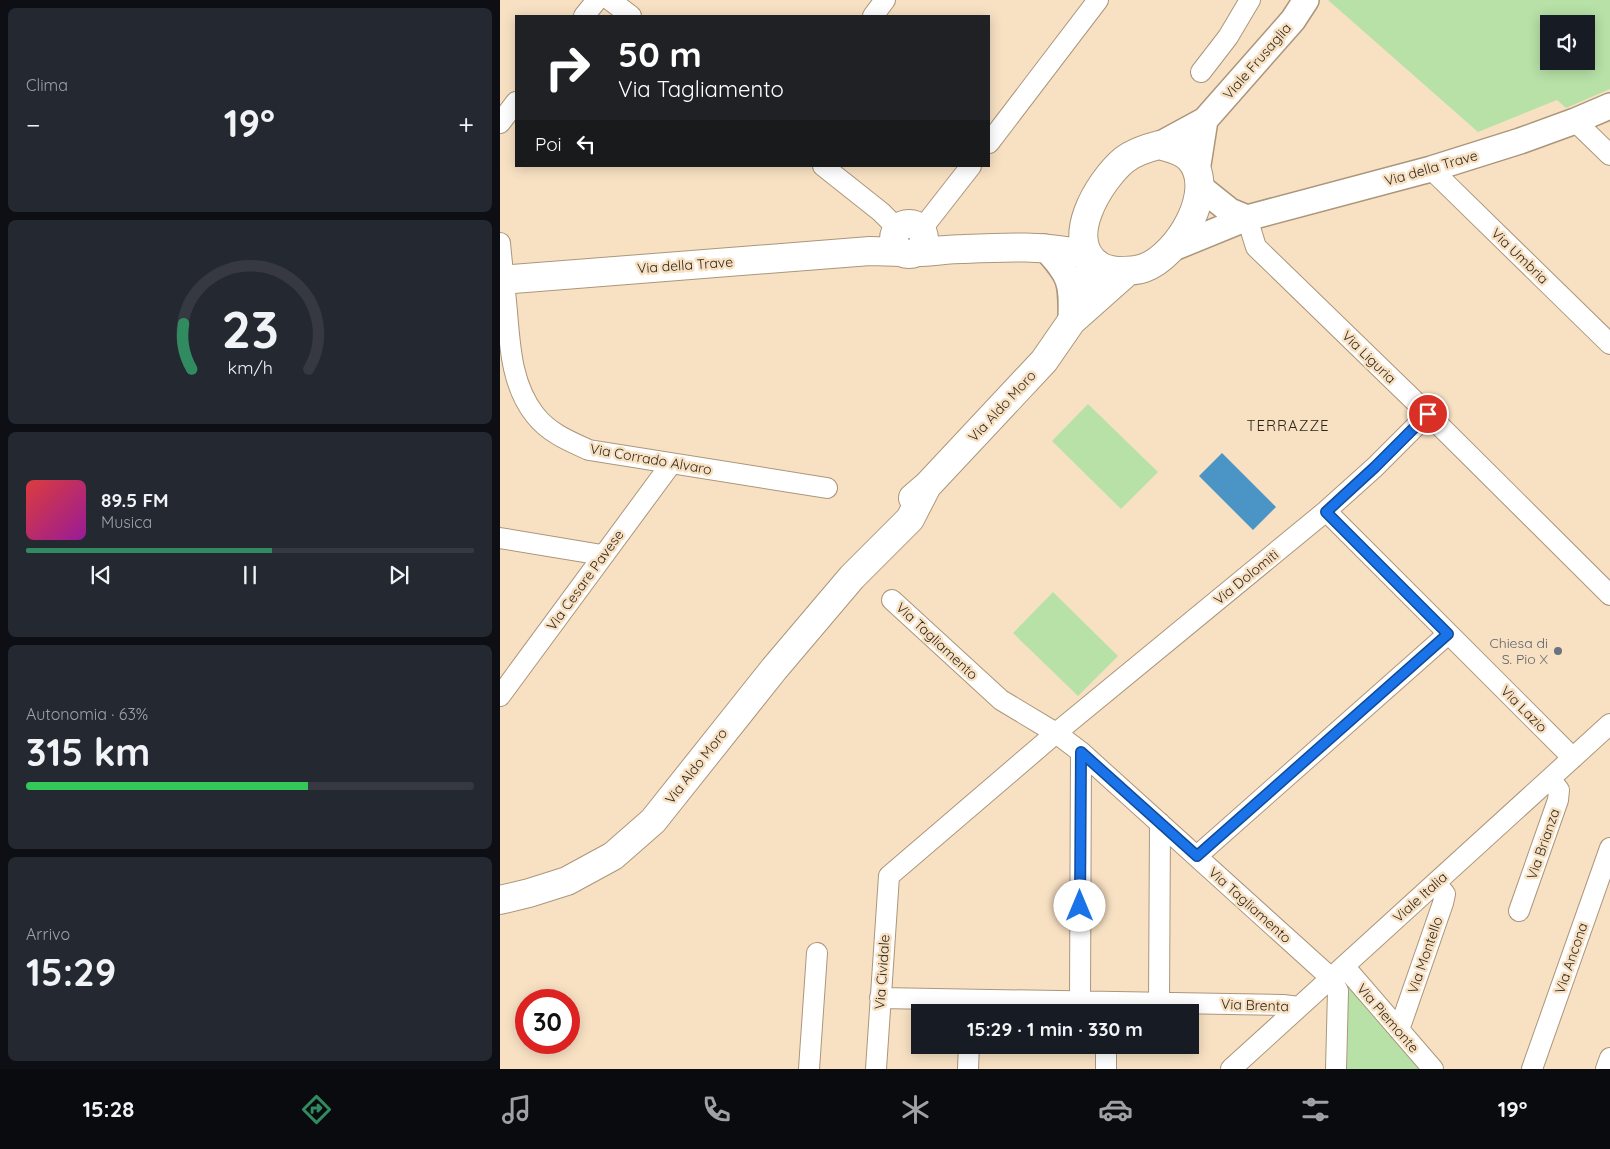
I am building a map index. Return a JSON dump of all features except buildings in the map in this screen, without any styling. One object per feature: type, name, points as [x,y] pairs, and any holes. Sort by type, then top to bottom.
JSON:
[{"type":"main road","points":[[1044,247],[1060,238],[1087,212],[1102,186],[1124,160],[1144,149],[1159,146],[1175,149],[1189,158],[1198,179]]},
{"type":"main road","name":"Via della Trave","points":[[1128,272],[1145,268],[1171,249],[1187,227],[1196,208],[1198,179]]},
{"type":"main road","points":[[1087,212],[1084,245],[1089,258]]},
{"type":"main road","points":[[909,238],[934,252],[961,249],[1044,247],[1089,258],[1106,269],[1128,272]]},
{"type":"main road","name":"Via della Trave","points":[[502,280],[870,251],[886,242],[909,238]]},
{"type":"main road","name":"Via Aldo Moro","points":[[500,900],[567,881],[613,856],[653,821],[774,669],[852,577],[880,528],[892,515],[927,486],[1044,361],[1071,322],[1082,294],[1089,258]]},
{"type":"main road","name":"Via Aldo Moro","points":[[1071,322],[1128,272]]},
{"type":"street","points":[[585,15],[597,0]]},
{"type":"street","points":[[610,0],[630,15]]},
{"type":"street","points":[[874,15],[885,0]]},
{"type":"street","points":[[990,142],[1098,0]]},
{"type":"street","points":[[1201,72],[1228,37],[1250,0]]},
{"type":"street","name":"Viale Frusaglia","points":[[1159,146],[1205,120],[1294,20],[1306,0]]},
{"type":"street","points":[[500,123],[515,103]]},
{"type":"street","name":"Via della Trave","points":[[1171,249],[1247,218],[1431,169],[1520,141],[1610,106]]},
{"type":"street","points":[[1205,120],[1198,179],[1230,211],[1247,218]]},
{"type":"street","points":[[1574,121],[1610,155]]},
{"type":"street","points":[[825,167],[881,212],[909,238],[970,167]]},
{"type":"street","name":"Via Umbria","points":[[1431,169],[1610,344]]},
{"type":"street","name":"Via Liguria","points":[[1247,218],[1256,247],[1610,595]]},
{"type":"street","name":"Via Corrado Alvaro","points":[[500,244],[502,280],[512,363],[521,391],[535,415],[550,430],[563,439],[589,450],[827,488]]},
{"type":"street","points":[[1044,247],[1068,276],[1072,291],[1071,322]]},
{"type":"street","name":"Via Dolomiti","points":[[1056,733],[1326,512],[1428,414]]},
{"type":"street","name":"Via Cesare Pavese","points":[[500,696],[602,555],[671,464]]},
{"type":"street","name":"Via Lazio","points":[[1326,512],[1573,758]]},
{"type":"street","points":[[500,538],[602,555]]},
{"type":"street","name":"Via Tagliamento","points":[[892,600],[1001,700],[1056,733],[1081,752],[1197,856],[1337,972]]},
{"type":"street","points":[[1197,856],[1448,634]]},
{"type":"street","name":"Viale Italia","points":[[1231,1069],[1610,724]]},
{"type":"street","name":"Via Cividale","points":[[876,1069],[889,876],[1056,733]]},
{"type":"street","points":[[1080,1001],[1081,752]]},
{"type":"street","name":"Via Brianza","points":[[1519,911],[1558,800],[1559,790],[1550,779]]},
{"type":"street","points":[[1159,1003],[1160,823]]},
{"type":"street","name":"Via Ancona","points":[[1532,1069],[1610,848]]},
{"type":"street","name":"Via Montello","points":[[1399,1030],[1443,903],[1445,894],[1436,883]]},
{"type":"street","points":[[809,1069],[816,953]]},
{"type":"street","points":[[1336,1069],[1337,972]]},
{"type":"street","name":"Via Piemonte","points":[[1337,972],[1399,1030],[1433,1069]]},
{"type":"street","name":"Via Brenta","points":[[880,998],[948,1004]]},
{"type":"street","name":"Via Brenta","points":[[1014,1004],[1080,1001],[1092,1004]]},
{"type":"street","name":"Via Brenta","points":[[1146,1004],[1283,1004],[1299,1007]]},
{"type":"street","points":[[968,1069],[969,1054]]},
{"type":"street","points":[[1106,1054],[1106,1069]]},
{"type":"street","points":[[1606,1069],[1610,1058]]},
{"type":"green space","points":[[1328,0],[1610,0],[1610,89],[1566,108],[1557,100],[1478,132]]},
{"type":"green space","points":[[1088,404],[1158,472],[1121,509],[1052,441]]},
{"type":"green space","points":[[1053,592],[1118,656],[1078,696],[1013,633]]},
{"type":"green space","points":[[1352,987],[1422,1069],[1347,1069],[1348,989]]},
{"type":"water","points":[[1222,453],[1276,507],[1253,530],[1199,476]]},
{"type":"place","name":"Chiesa di S. Pio X","points":[[1558,651]]},
{"type":"district","name":"TERRAZZE","points":[[1288,426]]},
{"type":"route","points":[[1080,906],[1081,752],[1197,856],[1448,634],[1326,512],[1428,414]]}]
